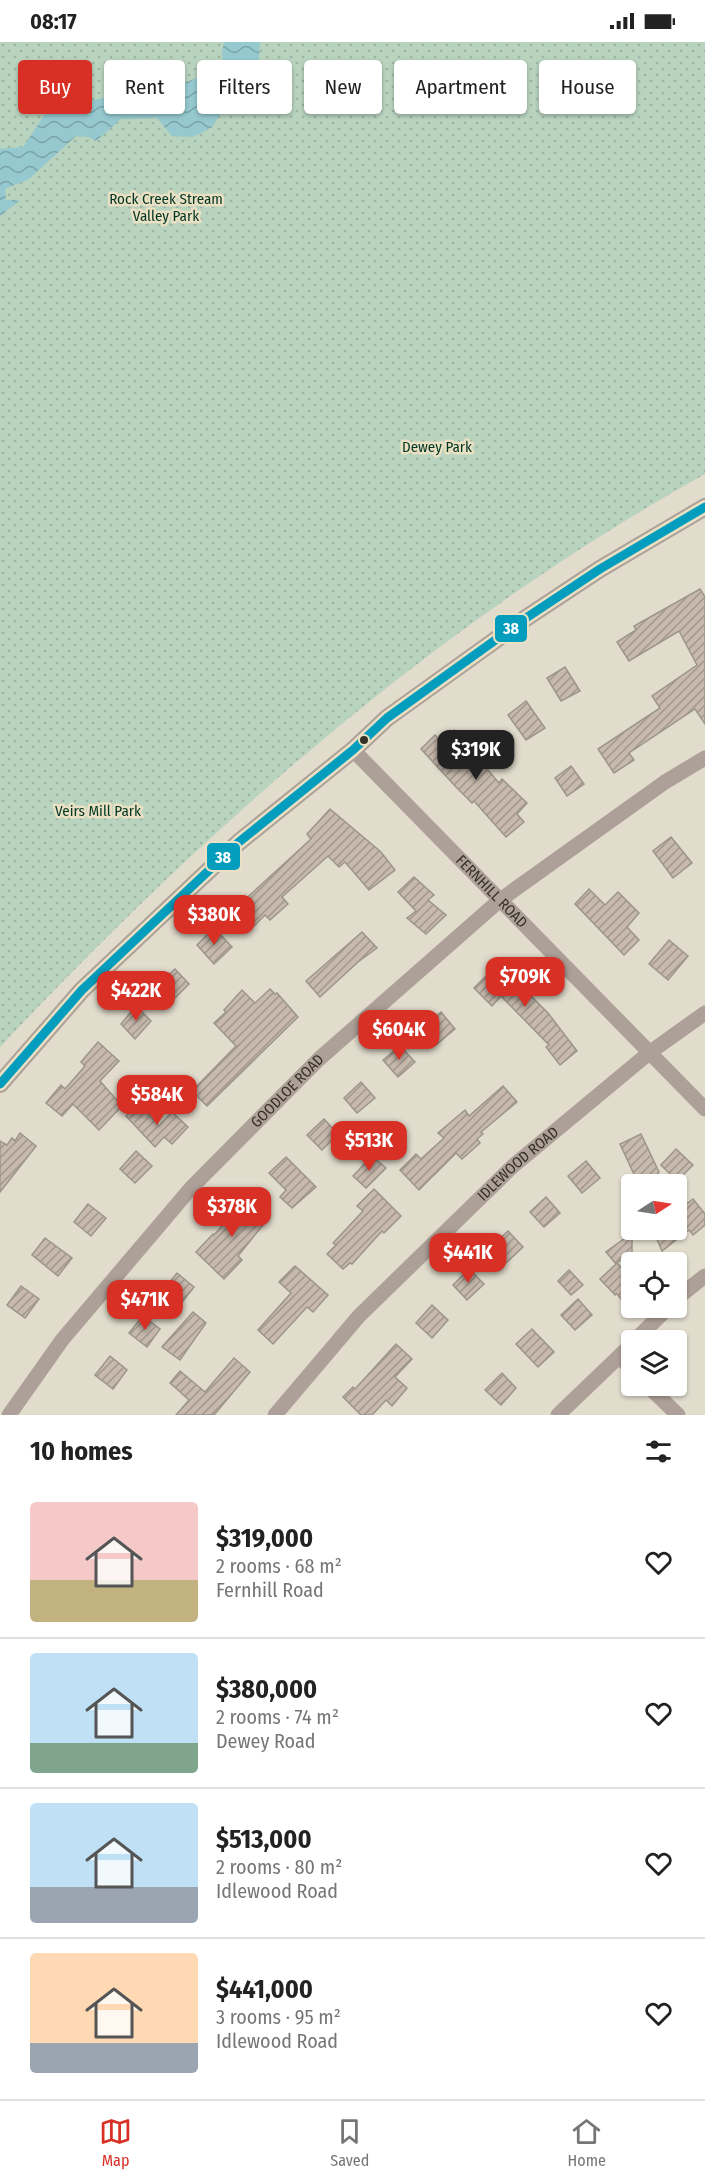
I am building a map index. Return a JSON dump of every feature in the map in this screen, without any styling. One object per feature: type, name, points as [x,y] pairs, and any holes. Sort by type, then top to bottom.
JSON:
[{"type":"street","points":[[0,1084],[82,990],[239,842],[353,750],[387,718],[526,618],[600,569],[705,507]]},
{"type":"street","name":"FERNHILL ROAD","points":[[353,750],[705,1109]]},
{"type":"street","name":"GOODLOE ROAD","points":[[9,1415],[62,1341],[191,1188],[319,1059],[500,900],[665,782],[705,758]]},
{"type":"street","name":"IDLEWOOD ROAD","points":[[275,1415],[359,1316],[504,1174],[649,1053],[705,1013]]},
{"type":"street","points":[[687,1290],[705,1276]]},
{"type":"street","points":[[645,1330],[658,1318]]},
{"type":"street","points":[[558,1415],[619,1357]]},
{"type":"street","points":[[658,1396],[678,1415]]},
{"type":"green space","points":[[0,42],[705,42],[705,474],[608,532],[513,594],[420,662],[331,733],[244,808],[160,886],[78,965],[0,1047]]},
{"type":"water","points":[[224,42],[260,42],[259,60],[222,60]]},
{"type":"water","points":[[197,78],[197,114],[221,114],[212,127],[193,137],[172,136],[157,118],[121,119],[96,141],[89,137],[76,136],[29,179],[5,189],[6,200],[20,200],[0,216],[0,149],[23,147],[45,114],[92,114],[92,101],[104,97],[104,114],[185,114],[185,82]]},
{"type":"building","points":[[700,589],[705,597],[705,724],[695,709],[629,753],[634,760],[614,773],[598,749],[660,708],[652,696],[697,665],[679,631],[629,661],[617,642],[636,630],[634,626]]},
{"type":"building","points":[[565,667],[580,691],[561,701],[547,678]]},
{"type":"building","points":[[526,701],[545,728],[526,740],[508,715]]},
{"type":"building","points":[[454,730],[499,783],[502,779],[527,803],[517,814],[524,822],[506,837],[474,801],[472,803],[421,749],[435,735],[441,741]]},
{"type":"building","points":[[571,766],[584,784],[567,796],[555,778]]},
{"type":"building","points":[[330,809],[381,852],[395,870],[369,890],[345,862],[339,867],[328,856],[282,897],[288,904],[270,920],[265,915],[254,926],[238,906],[311,839],[307,834]]},
{"type":"building","points":[[671,837],[692,863],[673,878],[653,851]]},
{"type":"building","points":[[414,877],[434,895],[428,900],[446,915],[426,934],[407,918],[416,911],[398,892]]},
{"type":"building","points":[[589,889],[605,905],[618,892],[639,913],[627,927],[639,940],[624,955],[575,904]]},
{"type":"building","points":[[214,928],[232,947],[214,964],[197,945]]},
{"type":"building","points":[[362,932],[377,948],[320,997],[306,981]]},
{"type":"building","points":[[669,940],[688,956],[668,980],[649,964]]},
{"type":"building","points":[[504,958],[520,975],[515,980],[548,1013],[577,1051],[560,1065],[546,1047],[549,1045],[501,996],[492,1006],[474,988]]},
{"type":"building","points":[[175,969],[189,984],[172,1001],[157,985]]},
{"type":"building","points":[[270,989],[275,994],[277,993],[298,1017],[207,1106],[192,1091],[236,1046],[214,1023],[226,1012],[224,1010],[242,990],[255,1003]]},
{"type":"building","points":[[136,1006],[151,1021],[135,1039],[121,1024]]},
{"type":"building","points":[[441,1012],[455,1029],[436,1045],[422,1028]]},
{"type":"building","points":[[98,1042],[119,1061],[100,1081],[122,1106],[99,1130],[73,1104],[62,1116],[46,1103],[61,1085],[65,1089],[85,1066],[81,1062]]},
{"type":"building","points":[[400,1046],[415,1062],[398,1077],[383,1060]]},
{"type":"building","points":[[361,1082],[375,1098],[357,1113],[344,1098]]},
{"type":"building","points":[[503,1086],[517,1102],[481,1132],[483,1134],[477,1139],[480,1143],[462,1159],[456,1153],[419,1190],[400,1170],[416,1154],[421,1159],[444,1138],[438,1133],[465,1110],[469,1116]]},
{"type":"building","points":[[139,1104],[159,1126],[172,1112],[188,1127],[172,1144],[164,1137],[155,1147],[126,1116]]},
{"type":"building","points":[[324,1119],[338,1134],[322,1150],[307,1135]]},
{"type":"building","points":[[20,1133],[36,1146],[0,1192],[0,1141],[7,1145],[12,1138],[15,1141]]},
{"type":"building","points":[[641,1134],[659,1172],[657,1174],[634,1174],[620,1144]]},
{"type":"building","points":[[676,1149],[693,1165],[684,1174],[670,1174],[661,1165]]},
{"type":"building","points":[[136,1151],[152,1166],[135,1183],[120,1169]]},
{"type":"building","points":[[372,1156],[386,1168],[366,1188],[353,1176]]},
{"type":"building","points":[[286,1157],[316,1187],[292,1208],[280,1197],[286,1190],[269,1173]]},
{"type":"building","points":[[586,1161],[600,1178],[582,1193],[568,1176]]},
{"type":"building","points":[[374,1189],[401,1216],[384,1233],[382,1231],[352,1264],[350,1263],[343,1269],[327,1254],[336,1245],[333,1243],[363,1211],[357,1206]]},
{"type":"building","points":[[249,1196],[265,1210],[257,1219],[263,1225],[238,1256],[242,1260],[224,1279],[196,1252]]},
{"type":"building","points":[[546,1197],[560,1213],[544,1227],[530,1212]]},
{"type":"building","points":[[693,1199],[705,1214],[705,1225],[693,1235],[689,1230],[687,1232],[687,1204]]},
{"type":"building","points":[[88,1204],[106,1218],[91,1236],[74,1222]]},
{"type":"building","points":[[508,1231],[523,1247],[506,1263],[491,1247]]},
{"type":"building","points":[[45,1238],[72,1258],[58,1276],[32,1255]]},
{"type":"building","points":[[622,1240],[632,1240],[632,1252],[621,1252],[621,1260],[617,1263],[621,1267],[621,1299],[600,1279],[616,1264],[606,1252]]},
{"type":"building","points":[[657,1240],[676,1240],[662,1251]]},
{"type":"building","points":[[295,1266],[328,1295],[313,1312],[307,1307],[273,1344],[258,1330],[291,1293],[279,1282]]},
{"type":"building","points":[[469,1269],[484,1284],[467,1300],[453,1285]]},
{"type":"building","points":[[569,1270],[583,1285],[571,1295],[558,1281]]},
{"type":"building","points":[[177,1273],[194,1287],[179,1306],[162,1292]]},
{"type":"building","points":[[21,1286],[39,1299],[25,1318],[7,1305]]},
{"type":"building","points":[[578,1299],[592,1315],[575,1330],[561,1315]]},
{"type":"building","points":[[432,1305],[448,1320],[432,1338],[416,1323]]},
{"type":"building","points":[[193,1312],[206,1323],[180,1360],[162,1347]]},
{"type":"building","points":[[143,1316],[160,1329],[147,1347],[129,1333]]},
{"type":"building","points":[[532,1329],[554,1352],[538,1367],[516,1344]]},
{"type":"building","points":[[396,1344],[412,1359],[395,1377],[407,1388],[392,1406],[386,1400],[372,1415],[361,1415],[343,1397],[353,1387],[355,1389]]},
{"type":"building","points":[[110,1356],[127,1370],[113,1389],[95,1375]]},
{"type":"building","points":[[234,1358],[250,1372],[214,1415],[176,1415],[189,1400],[170,1383],[180,1371],[205,1392]]},
{"type":"building","points":[[502,1373],[516,1388],[501,1405],[485,1390]]},
{"type":"transit line","name":"38","points":[[0,1084],[82,990],[239,842],[353,750],[387,718],[526,618],[600,569],[705,507]]},
{"type":"park label","name":"Rock Creek Stream Valley Park","points":[[166,208]]},
{"type":"park label","name":"Dewey Park","points":[[437,447]]},
{"type":"park label","name":"Veirs Mill Park","points":[[98,811]]}]
